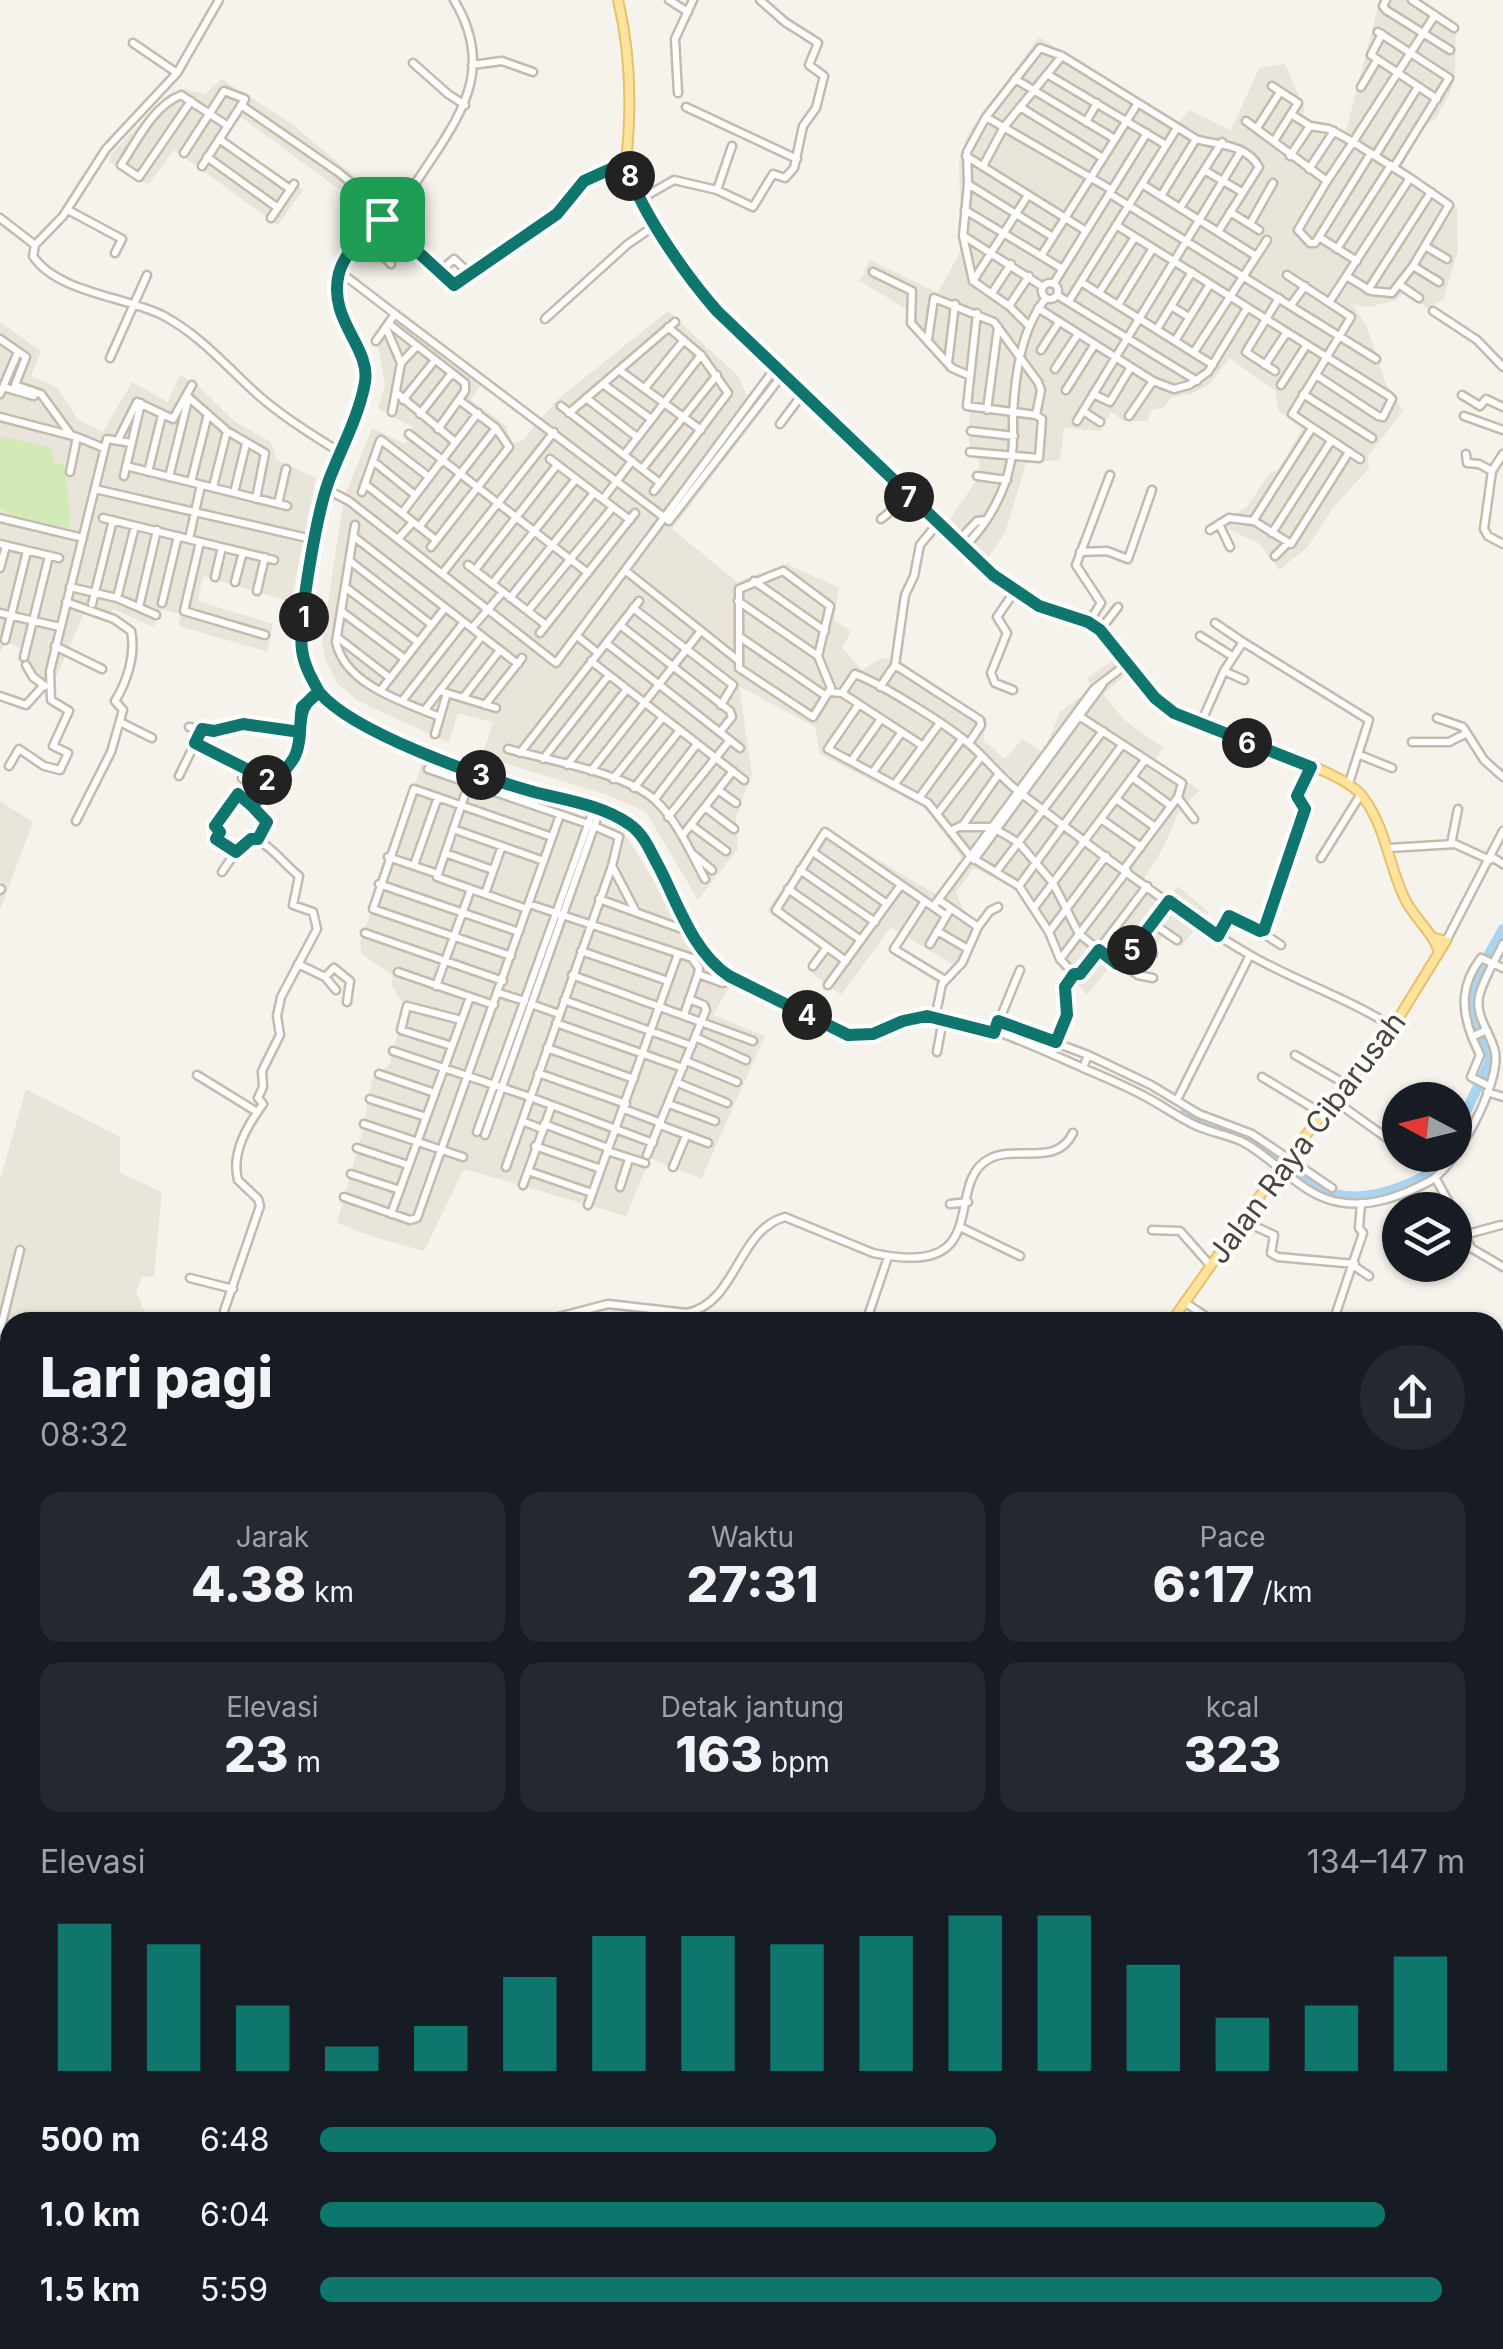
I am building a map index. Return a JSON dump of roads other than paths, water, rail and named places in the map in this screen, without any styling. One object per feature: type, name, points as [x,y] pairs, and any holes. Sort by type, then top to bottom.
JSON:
[{"type":"main road","points":[[618,0],[630,82],[626,162],[641,199],[701,293],[740,335],[961,544],[1015,591],[1053,612],[1088,622],[1100,630],[1163,705],[1200,725],[1349,783],[1376,816],[1406,902],[1440,952]]},
{"type":"main road","points":[[1434,938],[1446,941]]},
{"type":"main road","name":"Jalan Raya Cibarusah","points":[[1178,1312],[1284,1163],[1392,1027],[1446,941]]},
{"type":"street","points":[[219,0],[177,73],[106,149],[67,210],[35,245],[33,256],[41,266],[89,292],[174,322],[200,340],[259,396],[340,453]]},
{"type":"street","points":[[454,0],[466,24],[477,64],[466,106],[416,183],[366,238],[342,274],[337,293],[340,314],[366,374],[316,540],[302,645],[305,664],[319,692],[332,706],[363,725],[442,761],[623,820],[638,832],[698,944],[712,962],[729,976],[848,1035],[873,1034],[912,1018],[938,1018],[1086,1061],[1173,1103],[1191,1124],[1248,1138],[1284,1163],[1332,1188]]},
{"type":"street","points":[[668,0],[688,12]]},
{"type":"street","points":[[678,93],[675,43],[693,0]]},
{"type":"street","points":[[641,199],[670,180],[717,190],[753,207],[772,175],[789,176],[797,159],[803,126],[816,108],[824,76],[809,65],[818,43],[760,0]]},
{"type":"street","points":[[1386,0],[1384,7],[1450,50]]},
{"type":"street","points":[[1412,0],[1454,28]]},
{"type":"street","points":[[1418,86],[1320,237],[1310,243],[1298,230],[1436,15]]},
{"type":"street","points":[[1337,249],[1437,99],[1448,77],[1380,33],[1370,52],[1437,99]]},
{"type":"street","points":[[132,43],[177,73]]},
{"type":"street","points":[[1029,326],[1009,306],[972,281],[963,236],[968,184],[966,156],[986,117],[1040,48],[1062,56],[1196,139],[1222,142],[1254,158],[1258,167],[1218,232]]},
{"type":"street","points":[[983,166],[1004,127],[1062,56]]},
{"type":"street","points":[[1361,88],[1378,60]]},
{"type":"street","points":[[477,64],[502,61],[532,72]]},
{"type":"street","points":[[413,63],[466,106]]},
{"type":"street","points":[[1048,74],[1166,145]]},
{"type":"street","points":[[1015,79],[1115,139]]},
{"type":"street","points":[[1272,86],[1298,104],[1274,141]]},
{"type":"street","points":[[184,153],[224,91],[245,100],[338,172],[453,285],[557,214],[584,181],[626,162]]},
{"type":"street","points":[[1257,128],[1280,92]]},
{"type":"street","points":[[191,102],[140,178],[120,165],[168,100],[180,95],[191,102],[209,114],[228,126]]},
{"type":"street","points":[[202,166],[245,100]]},
{"type":"street","points":[[1086,122],[1098,103]]},
{"type":"street","points":[[1041,256],[1138,103]]},
{"type":"street","points":[[686,107],[797,159]]},
{"type":"street","points":[[1020,107],[1103,158]]},
{"type":"street","points":[[1292,114],[1310,126],[1334,131],[1449,204],[1413,266],[1392,293],[1368,290],[1348,277]]},
{"type":"street","points":[[986,117],[1091,178],[1128,206],[1376,359]]},
{"type":"street","points":[[1246,121],[1328,182]]},
{"type":"street","points":[[1290,156],[1310,126]]},
{"type":"street","points":[[1068,301],[1178,128]]},
{"type":"street","points":[[1309,169],[1334,131]]},
{"type":"street","points":[[1054,284],[1147,133]]},
{"type":"street","points":[[219,139],[292,187],[271,218]]},
{"type":"street","points":[[1161,196],[1196,139]]},
{"type":"street","points":[[1180,208],[1222,142]]},
{"type":"street","points":[[717,190],[732,146]]},
{"type":"street","points":[[1077,422],[1241,151]]},
{"type":"street","points":[[966,156],[1086,232]]},
{"type":"street","points":[[208,157],[278,208]]},
{"type":"street","points":[[1204,170],[1242,192]]},
{"type":"street","points":[[1336,294],[1410,178]]},
{"type":"street","points":[[1250,224],[1274,183]]},
{"type":"street","points":[[968,184],[1054,237]]},
{"type":"street","points":[[1142,184],[1256,256]]},
{"type":"street","points":[[1368,290],[1431,192]]},
{"type":"street","points":[[972,281],[1028,195]]},
{"type":"street","points":[[67,210],[122,238],[115,253]]},
{"type":"street","points":[[965,210],[1061,268]]},
{"type":"street","points":[[1230,212],[1260,230]]},
{"type":"street","points":[[0,218],[35,245]]},
{"type":"street","points":[[544,318],[628,244],[657,224]]},
{"type":"street","points":[[1116,225],[1389,396],[1390,406],[1383,416],[1378,416],[1316,375]]},
{"type":"street","points":[[963,236],[1029,276],[1043,287],[1046,298]]},
{"type":"street","points":[[1100,294],[1136,237]]},
{"type":"street","points":[[1320,237],[1357,261]]},
{"type":"street","points":[[366,238],[391,264]]},
{"type":"street","points":[[1194,352],[1267,240]]},
{"type":"street","points":[[1425,246],[1446,259]]},
{"type":"street","points":[[1118,305],[1153,248]]},
{"type":"street","points":[[438,272],[454,259],[469,273]]},
{"type":"street","points":[[992,294],[1011,264]]},
{"type":"street","points":[[1413,266],[1439,282]]},
{"type":"street","points":[[873,272],[912,291],[955,304],[998,326],[1021,353],[1040,387],[1036,416]]},
{"type":"street","points":[[1156,329],[1192,272]]},
{"type":"street","points":[[342,274],[666,518]]},
{"type":"street","points":[[110,358],[147,275]]},
{"type":"street","points":[[1287,275],[1305,286],[1336,294],[1351,317],[1292,414],[1360,459]]},
{"type":"street","points":[[1009,306],[1029,276]]},
{"type":"street","points":[[1081,282],[1213,364]]},
{"type":"street","points":[[1043,287],[1054,284],[1057,295]]},
{"type":"street","points":[[1175,341],[1210,284]]},
{"type":"street","points":[[1400,285],[1419,298]]},
{"type":"street","points":[[1291,306],[1305,286]]},
{"type":"street","points":[[912,291],[910,321],[948,364],[968,375]]},
{"type":"street","points":[[961,544],[973,538],[988,520],[1007,480],[1021,353],[1029,326],[1046,298],[1057,295],[1068,301],[1198,381]]},
{"type":"street","points":[[928,339],[934,298]]},
{"type":"street","points":[[1275,371],[1246,352],[1279,298]]},
{"type":"street","points":[[948,364],[955,304]]},
{"type":"street","points":[[1171,306],[1189,318]]},
{"type":"street","points":[[1038,308],[1153,381],[1174,389],[1198,381],[1248,307]]},
{"type":"street","points":[[1432,312],[1477,340],[1503,367]]},
{"type":"street","points":[[376,340],[395,314]]},
{"type":"street","points":[[970,452],[1039,458],[1042,419],[967,406],[977,314]]},
{"type":"street","points":[[1041,350],[1059,322]]},
{"type":"street","points":[[569,413],[672,324],[728,393],[654,491]]},
{"type":"street","points":[[388,326],[465,383],[466,389],[438,428]]},
{"type":"street","points":[[388,326],[401,363],[400,397]]},
{"type":"street","points":[[987,410],[998,326]]},
{"type":"street","points":[[1265,365],[1287,332]]},
{"type":"street","points":[[1056,369],[1078,334]]},
{"type":"street","points":[[0,340],[26,359],[14,384],[41,394],[74,436],[70,472]]},
{"type":"street","points":[[644,388],[684,340]]},
{"type":"street","points":[[1066,390],[1095,344]]},
{"type":"street","points":[[401,363],[416,346]]},
{"type":"street","points":[[1281,385],[1306,346]]},
{"type":"street","points":[[18,352],[2,391],[44,400]]},
{"type":"street","points":[[624,455],[700,354]]},
{"type":"street","points":[[392,412],[400,397],[436,360]]},
{"type":"street","points":[[1092,394],[1109,402],[1131,367]]},
{"type":"street","points":[[619,370],[701,430]]},
{"type":"street","points":[[329,490],[556,663],[779,370]]},
{"type":"street","points":[[420,414],[452,373]]},
{"type":"street","points":[[642,469],[717,376]]},
{"type":"street","points":[[1129,416],[1153,381]]},
{"type":"street","points":[[603,384],[652,419]]},
{"type":"street","points":[[169,477],[192,386]]},
{"type":"street","points":[[780,424],[804,392]]},
{"type":"street","points":[[1303,394],[1372,438]]},
{"type":"street","points":[[1462,395],[1480,406],[1486,399],[1503,407]]},
{"type":"street","points":[[118,440],[136,402],[174,418],[188,397]]},
{"type":"street","points":[[188,397],[227,431],[266,454],[256,499]]},
{"type":"street","points":[[400,397],[455,442]]},
{"type":"street","points":[[586,398],[638,438]]},
{"type":"street","points":[[429,477],[381,438],[364,488],[416,524],[434,544],[508,450],[496,428],[459,400]]},
{"type":"street","points":[[124,476],[141,403]]},
{"type":"street","points":[[560,406],[660,483]]},
{"type":"street","points":[[1083,411],[1100,422]]},
{"type":"street","points":[[402,513],[478,413]]},
{"type":"street","points":[[148,472],[162,414]]},
{"type":"street","points":[[191,482],[208,414]]},
{"type":"street","points":[[1464,416],[1503,430]]},
{"type":"street","points":[[0,417],[104,448]]},
{"type":"street","points":[[398,539],[416,524],[496,428]]},
{"type":"street","points":[[1253,521],[1312,428]]},
{"type":"street","points":[[212,487],[227,431]]},
{"type":"street","points":[[972,431],[1014,436]]},
{"type":"street","points":[[442,574],[554,432]]},
{"type":"street","points":[[409,434],[588,573]]},
{"type":"street","points":[[9,766],[18,748],[44,766],[60,770],[64,766],[68,753],[52,746],[69,711],[50,700],[46,687],[107,438],[132,442]]},
{"type":"street","points":[[1272,533],[1331,441]]},
{"type":"street","points":[[234,493],[246,444]]},
{"type":"street","points":[[1275,556],[1292,543],[1349,452]]},
{"type":"street","points":[[1466,454],[1467,463],[1492,471]]},
{"type":"street","points":[[1503,454],[1492,471],[1484,529],[1488,536],[1503,544]]},
{"type":"street","points":[[373,461],[415,495]]},
{"type":"street","points":[[540,633],[632,516],[613,507],[554,462],[516,517],[471,568],[546,625]]},
{"type":"street","points":[[603,499],[632,462]]},
{"type":"street","points":[[126,466],[283,505],[286,469]]},
{"type":"street","points":[[1088,622],[1100,603],[1076,566],[1110,475]]},
{"type":"street","points":[[977,476],[1007,480]]},
{"type":"street","points":[[492,584],[576,479]]},
{"type":"street","points":[[188,539],[201,485]]},
{"type":"street","points":[[95,490],[316,540]]},
{"type":"street","points":[[1080,552],[1108,551],[1128,559],[1152,490]]},
{"type":"street","points":[[472,628],[507,595],[594,493]]},
{"type":"street","points":[[881,519],[909,497]]},
{"type":"street","points":[[528,612],[613,507]]},
{"type":"street","points":[[103,518],[274,560]]},
{"type":"street","points":[[1210,530],[1228,518],[1253,521],[1287,544]]},
{"type":"street","points":[[0,519],[83,538]]},
{"type":"street","points":[[92,604],[112,520]]},
{"type":"street","points":[[961,544],[977,522],[988,520]]},
{"type":"street","points":[[880,686],[894,665],[905,595],[914,576],[919,547],[938,523]]},
{"type":"street","points":[[1218,524],[1230,547]]},
{"type":"street","points":[[355,525],[337,648],[345,663],[380,692],[440,718]]},
{"type":"street","points":[[117,598],[135,526]]},
{"type":"street","points":[[139,606],[157,530]]},
{"type":"street","points":[[968,530],[973,538]]},
{"type":"street","points":[[162,604],[178,536]]},
{"type":"street","points":[[354,536],[500,650],[520,661],[485,705]]},
{"type":"street","points":[[200,542],[184,612],[265,636]]},
{"type":"street","points":[[0,568],[3,545],[58,558]]},
{"type":"street","points":[[215,577],[222,547]]},
{"type":"street","points":[[5,640],[27,551]]},
{"type":"street","points":[[236,582],[243,552]]},
{"type":"street","points":[[46,687],[32,677],[25,661],[49,556]]},
{"type":"street","points":[[257,590],[265,558]]},
{"type":"street","points":[[350,560],[432,624]]},
{"type":"street","points":[[626,571],[740,661]]},
{"type":"street","points":[[818,656],[830,604],[782,571],[740,588],[739,668],[813,717],[855,674],[880,686],[966,741],[998,776],[1218,936],[1282,974],[1340,996],[1392,1027]]},
{"type":"street","points":[[754,581],[824,631]]},
{"type":"street","points":[[345,586],[418,642]]},
{"type":"street","points":[[70,587],[117,598],[156,614]]},
{"type":"street","points":[[1013,690],[995,683],[991,673],[1007,634],[997,617],[1015,591]]},
{"type":"street","points":[[738,601],[818,656],[833,693]]},
{"type":"street","points":[[66,602],[114,619],[131,632],[133,654],[115,702],[123,709],[120,722],[100,776],[76,821]]},
{"type":"street","points":[[520,753],[636,604],[686,650],[733,685],[722,705]]},
{"type":"street","points":[[1100,630],[1118,607]]},
{"type":"street","points":[[380,692],[446,608]]},
{"type":"street","points":[[341,611],[405,660]]},
{"type":"street","points":[[0,613],[60,627]]},
{"type":"street","points":[[402,701],[464,622]]},
{"type":"street","points":[[1215,622],[1369,720],[1349,783]]},
{"type":"street","points":[[620,625],[732,715],[720,732]]},
{"type":"street","points":[[591,771],[700,632]]},
{"type":"street","points":[[424,711],[443,692],[482,636]]},
{"type":"street","points":[[577,636],[598,653]]},
{"type":"street","points":[[739,636],[833,693],[859,704],[923,746]]},
{"type":"street","points":[[1200,636],[1232,656]]},
{"type":"street","points":[[337,637],[390,678]]},
{"type":"street","points":[[1200,725],[1224,671],[1243,642]]},
{"type":"street","points":[[606,643],[740,748]]},
{"type":"street","points":[[56,646],[102,669]]},
{"type":"street","points":[[463,698],[500,650]]},
{"type":"street","points":[[592,661],[744,780]]},
{"type":"street","points":[[933,907],[1021,793],[1094,688],[1128,662]]},
{"type":"street","points":[[894,665],[980,720],[981,725],[920,798]]},
{"type":"street","points":[[1224,671],[1244,680]]},
{"type":"street","points":[[543,759],[609,675]]},
{"type":"street","points":[[0,696],[26,705],[46,687]]},
{"type":"street","points":[[567,765],[627,689]]},
{"type":"street","points":[[252,806],[294,758],[302,707],[319,692]]},
{"type":"street","points":[[443,692],[496,708]]},
{"type":"street","points":[[435,734],[443,692]]},
{"type":"street","points":[[859,704],[828,747],[920,798],[938,814],[971,860],[1019,886],[1049,932],[1060,959],[1074,974],[1080,974],[1147,886]]},
{"type":"street","points":[[1060,959],[1178,797],[1182,783],[1078,715]]},
{"type":"street","points":[[613,779],[663,717]]},
{"type":"street","points":[[1437,718],[1458,724],[1484,760],[1503,777]]},
{"type":"street","points":[[852,760],[881,719]]},
{"type":"street","points":[[120,722],[152,738]]},
{"type":"street","points":[[188,727],[214,731],[243,724],[300,732]]},
{"type":"street","points":[[895,784],[939,724]]},
{"type":"street","points":[[179,776],[202,729]]},
{"type":"street","points":[[634,788],[680,730]]},
{"type":"street","points":[[996,872],[1103,731]]},
{"type":"street","points":[[874,772],[902,732]]},
{"type":"street","points":[[1412,742],[1449,742],[1466,733]]},
{"type":"street","points":[[668,817],[730,740]]},
{"type":"street","points":[[195,743],[272,782]]},
{"type":"street","points":[[655,799],[697,744]]},
{"type":"street","points":[[1019,886],[1122,745]]},
{"type":"street","points":[[508,749],[591,771],[655,799],[682,836],[705,879]]},
{"type":"street","points":[[1360,754],[1392,768]]},
{"type":"street","points":[[938,814],[980,757]]},
{"type":"street","points":[[1034,908],[1145,760]]},
{"type":"street","points":[[1260,931],[1264,930],[1305,809],[1297,796],[1311,767]]},
{"type":"street","points":[[428,769],[619,837],[506,1167]]},
{"type":"street","points":[[682,836],[733,771]]},
{"type":"street","points":[[960,827],[998,776]]},
{"type":"street","points":[[242,778],[263,793]]},
{"type":"street","points":[[1132,778],[1171,806]]},
{"type":"street","points":[[469,784],[438,879],[692,958],[699,968],[684,1014]]},
{"type":"street","points":[[511,956],[373,908],[388,856],[414,789],[552,837]]},
{"type":"street","points":[[718,790],[736,803]]},
{"type":"street","points":[[236,852],[216,839],[220,832],[215,826],[238,794],[267,822],[258,839]]},
{"type":"street","points":[[1321,858],[1361,794]]},
{"type":"street","points":[[414,866],[438,797]]},
{"type":"street","points":[[1178,797],[1194,819]]},
{"type":"street","points":[[1116,799],[1155,828]]},
{"type":"street","points":[[705,807],[734,829]]},
{"type":"street","points":[[481,1134],[597,809]]},
{"type":"street","points":[[1451,844],[1458,809]]},
{"type":"street","points":[[344,1197],[410,1220],[417,1218],[560,816]]},
{"type":"street","points":[[1101,819],[1140,847]]},
{"type":"street","points":[[690,825],[726,851]]},
{"type":"street","points":[[950,831],[960,827],[995,828],[1018,843],[1053,883],[1079,934],[1117,964],[1153,978]]},
{"type":"street","points":[[453,830],[544,861]]},
{"type":"street","points":[[846,960],[778,914],[777,908],[825,832],[945,916]]},
{"type":"street","points":[[1446,941],[1503,832]]},
{"type":"street","points":[[222,872],[236,852],[251,839],[258,839],[276,850],[282,862],[299,876],[293,906],[313,912],[316,920],[316,932],[280,997],[280,1035],[262,1071],[258,1098],[263,1104],[242,1141],[236,1176],[260,1206],[224,1312]]},
{"type":"street","points":[[1389,848],[1451,844],[1503,864]]},
{"type":"street","points":[[485,894],[502,846]]},
{"type":"street","points":[[813,852],[887,904]]},
{"type":"street","points":[[445,853],[493,870]]},
{"type":"street","points":[[691,853],[712,870]]},
{"type":"street","points":[[388,856],[438,874]]},
{"type":"street","points":[[1049,932],[1106,856]]},
{"type":"street","points":[[612,866],[637,913]]},
{"type":"street","points":[[800,870],[874,922]]},
{"type":"street","points":[[380,884],[519,932]]},
{"type":"street","points":[[828,986],[901,884]]},
{"type":"street","points":[[436,986],[470,889]]},
{"type":"street","points":[[788,890],[862,940]]},
{"type":"street","points":[[599,899],[682,929]]},
{"type":"street","points":[[939,900],[978,926]]},
{"type":"street","points":[[925,901],[894,949],[945,980]]},
{"type":"street","points":[[1122,963],[1169,901]]},
{"type":"street","points":[[937,1052],[938,1006],[945,980],[962,963],[978,926],[998,907]]},
{"type":"street","points":[[930,944],[951,908]]},
{"type":"street","points":[[1218,936],[1229,916],[1281,945]]},
{"type":"street","points":[[1152,923],[1177,940]]},
{"type":"street","points":[[937,931],[968,950]]},
{"type":"street","points":[[365,933],[503,980]]},
{"type":"street","points":[[1137,944],[1152,954]]},
{"type":"street","points":[[997,1022],[1056,1042],[1086,1061],[1248,1138],[1331,1201],[1361,1203],[1394,1196],[1436,1179],[1461,1146],[1496,1058],[1484,1030],[1478,1001],[1489,961],[1503,944]]},
{"type":"street","points":[[813,966],[827,947]]},
{"type":"street","points":[[580,951],[668,981]]},
{"type":"street","points":[[588,1205],[678,954]]},
{"type":"street","points":[[1173,1103],[1250,955]]},
{"type":"street","points":[[1503,968],[1480,959],[1468,976],[1463,1012],[1480,1055],[1471,1078],[1503,1097]]},
{"type":"street","points":[[298,964],[325,977],[336,990]]},
{"type":"street","points":[[325,977],[334,968],[350,981],[348,1002]]},
{"type":"street","points":[[994,1032],[1020,970]]},
{"type":"street","points":[[398,972],[494,1005]]},
{"type":"street","points":[[698,974],[723,984]]},
{"type":"street","points":[[1056,1042],[1067,1015],[1065,987],[1074,974]]},
{"type":"street","points":[[572,975],[753,1041]]},
{"type":"street","points":[[499,993],[559,1014]]},
{"type":"street","points":[[391,1214],[470,997]]},
{"type":"street","points":[[564,1000],[692,1046]]},
{"type":"street","points":[[522,1121],[629,1159],[646,1159],[706,1006],[689,1000]]},
{"type":"street","points":[[452,1046],[402,1030],[407,1006],[461,1020]]},
{"type":"street","points":[[556,1024],[738,1082]]},
{"type":"street","points":[[1472,1037],[1484,1030]]},
{"type":"street","points":[[695,1037],[746,1060]]},
{"type":"street","points":[[547,1048],[634,1079]]},
{"type":"street","points":[[393,1052],[530,1096],[653,1143]]},
{"type":"street","points":[[1295,1055],[1347,1085]]},
{"type":"street","points":[[538,1073],[708,1143]]},
{"type":"street","points":[[379,1074],[435,1093]]},
{"type":"street","points":[[197,1075],[258,1112]]},
{"type":"street","points":[[1262,1077],[1323,1114]]},
{"type":"street","points":[[678,1083],[728,1103]]},
{"type":"street","points":[[370,1099],[426,1117]]},
{"type":"street","points":[[1335,1101],[1382,1135]]},
{"type":"street","points":[[523,1185],[552,1104]]},
{"type":"street","points":[[669,1104],[715,1121]]},
{"type":"street","points":[[364,1124],[462,1157]]},
{"type":"street","points":[[691,1312],[721,1291],[761,1231],[785,1217],[888,1257],[940,1251],[954,1242],[960,1228],[960,1202],[985,1161],[1005,1154],[1036,1155],[1056,1150],[1073,1134]]},
{"type":"street","points":[[673,1166],[686,1136]]},
{"type":"street","points":[[536,1146],[601,1169]]},
{"type":"street","points":[[358,1148],[409,1165]]},
{"type":"street","points":[[620,1188],[629,1159]]},
{"type":"street","points":[[528,1170],[592,1194]]},
{"type":"street","points":[[351,1174],[400,1190]]},
{"type":"street","points":[[1436,1179],[1443,1192]]},
{"type":"street","points":[[1337,1312],[1363,1234],[1358,1228],[1361,1203]]},
{"type":"street","points":[[1243,1221],[1274,1234],[1271,1253],[1278,1257],[1354,1265],[1369,1276]]},
{"type":"street","points":[[1472,1233],[1501,1226]]},
{"type":"street","points":[[960,1228],[1020,1256]]},
{"type":"street","points":[[1152,1230],[1180,1232],[1210,1265]]},
{"type":"street","points":[[1472,1246],[1503,1267]]},
{"type":"street","points":[[5,1312],[20,1250]]},
{"type":"street","points":[[869,1312],[888,1257]]},
{"type":"street","points":[[190,1278],[233,1289]]},
{"type":"street","points":[[1184,1302],[1199,1312]]},
{"type":"street","points":[[577,1312],[608,1304],[677,1312]]},
{"type":"waterway","points":[[1472,1099],[1489,1063],[1472,1013],[1474,988],[1503,929]]},
{"type":"waterway","points":[[1185,1114],[1243,1135],[1319,1187],[1336,1194],[1376,1194],[1430,1172]]}]
